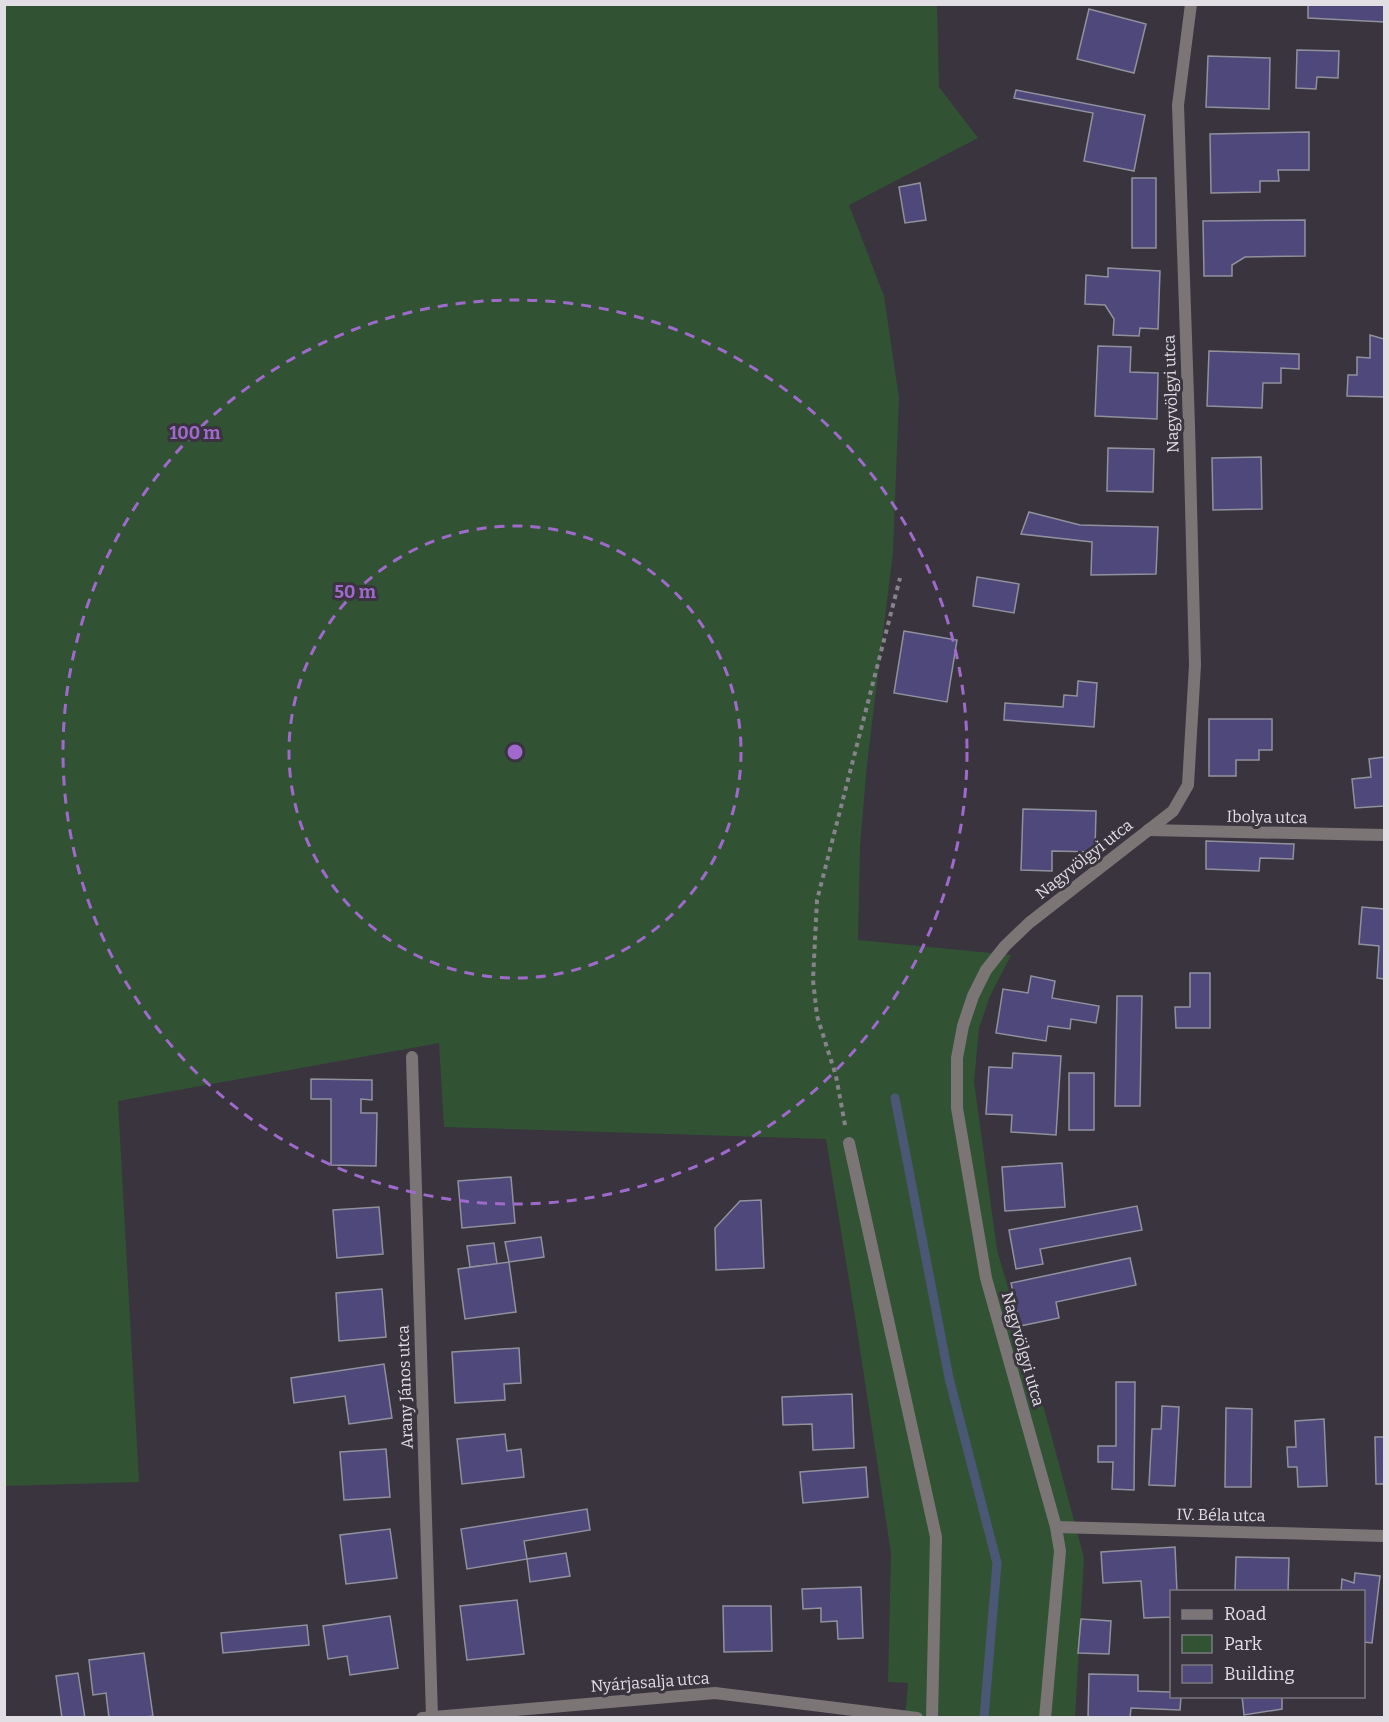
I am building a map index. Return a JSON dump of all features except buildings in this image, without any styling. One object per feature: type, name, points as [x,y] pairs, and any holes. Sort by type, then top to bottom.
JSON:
[{"type":"street","name":"Nagyvölgyi utca","points":[[1045,1718],[1060,1551],[1056,1527],[986,1278],[957,1108],[957,1058],[963,1026],[973,996],[986,970],[1005,946],[1029,923],[1173,811],[1188,785],[1195,665],[1178,105],[1191,4]]},
{"type":"street","name":"Ibolya utca","points":[[1148,830],[1384,835]]},
{"type":"street","name":"Arany János utca","points":[[412,1057],[427,1717]]},
{"type":"street","points":[[849,1143],[936,1537],[932,1718]]},
{"type":"street","name":"IV. Béla utca","points":[[1056,1527],[1384,1536]]},
{"type":"street","name":"Nyárjasalja utca","points":[[427,1717],[716,1693],[917,1718]]},
{"type":"path","points":[[849,1143],[836,1076],[818,1016],[813,980],[817,900],[900,578]]},
{"type":"green space","points":[[4,5],[937,5],[939,87],[978,138],[849,205],[884,296],[899,398],[893,552],[867,764],[860,846],[858,940],[1011,955],[990,996],[979,1028],[974,1082],[997,1250],[1048,1423],[1084,1558],[1075,1717],[905,1717],[908,1683],[888,1682],[891,1553],[826,1139],[444,1127],[439,1043],[118,1101],[139,1482],[5,1486]]},
{"type":"waterway","points":[[895,1098],[949,1378],[997,1563],[984,1718]]}]
